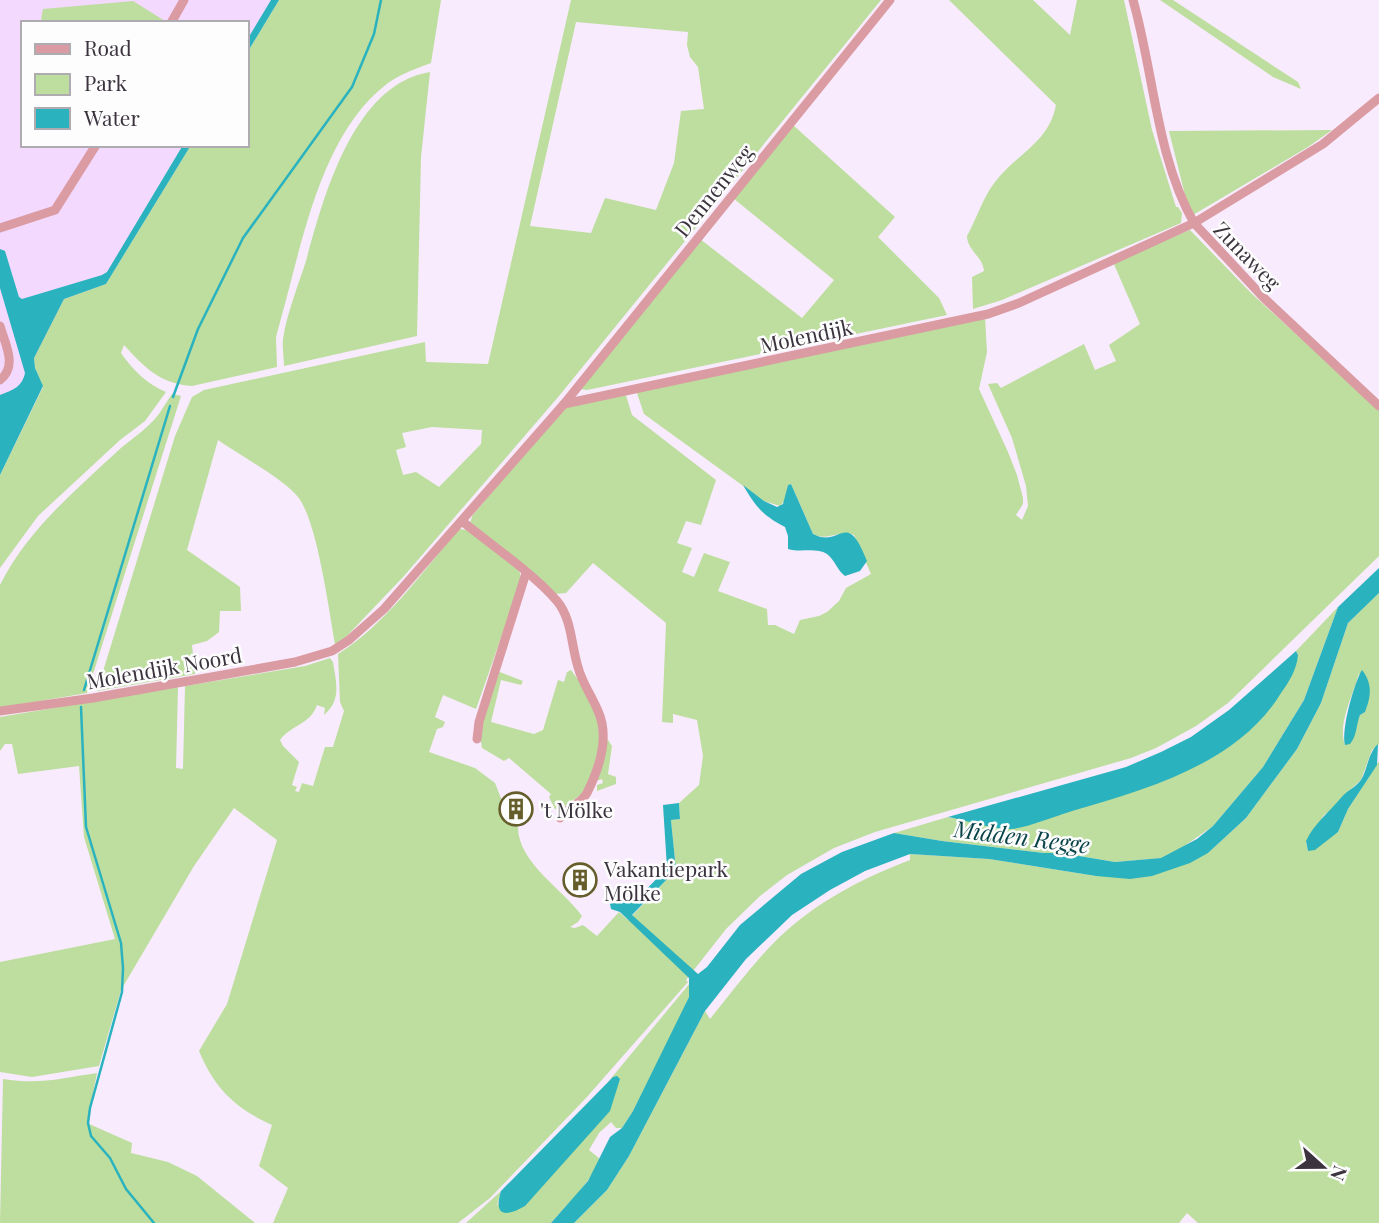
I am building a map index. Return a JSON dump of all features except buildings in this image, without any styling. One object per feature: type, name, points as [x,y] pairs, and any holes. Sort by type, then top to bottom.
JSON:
[{"type":"street","points":[[171,21],[184,0]]},
{"type":"street","name":"Dennenweg","points":[[564,404],[890,0]]},
{"type":"street","points":[[1133,0],[1164,143],[1183,202],[1194,223]]},
{"type":"street","name":"Zunaweg","points":[[1379,98],[1343,130],[1317,148],[1194,223],[1263,297],[1379,407]]},
{"type":"street","points":[[0,228],[55,210],[95,147]]},
{"type":"street","name":"Molendijk","points":[[564,404],[988,314],[1019,303],[1194,223]]},
{"type":"street","points":[[0,326],[10,369],[0,380]]},
{"type":"street","points":[[560,818],[566,809],[586,795],[603,748],[600,713],[578,668],[568,622],[556,599],[462,521],[564,404]]},
{"type":"street","name":"Molendijk Noord","points":[[0,712],[295,662],[332,650],[349,640],[384,609],[462,521]]},
{"type":"street","points":[[477,739],[479,722],[526,573]]},
{"type":"shaded area","points":[[0,0],[273,0],[248,42],[248,21],[21,21],[21,147],[185,147],[105,278],[33,386],[0,451]]},
{"type":"green space","points":[[279,0],[441,0],[431,63],[388,83],[365,105],[346,131],[330,161],[306,226],[276,337],[277,367],[192,386],[181,385],[154,373],[124,345],[121,353],[130,365],[147,381],[166,392],[145,421],[120,440],[38,516],[0,568],[0,475],[43,387],[34,358],[64,299],[106,284],[190,147],[248,147],[248,51]]},
{"type":"green space","points":[[571,0],[881,0],[559,396],[404,576],[345,638],[335,644],[311,525],[298,497],[272,475],[218,440],[187,550],[240,587],[241,611],[220,611],[219,632],[207,641],[192,645],[195,674],[97,691],[175,436],[192,397],[204,390],[425,342],[426,362],[488,364]],"holes":[[[576,22],[688,32],[687,45],[690,57],[698,67],[704,109],[681,111],[674,163],[656,210],[605,198],[591,233],[530,226]],[[432,427],[482,430],[481,444],[439,487],[416,472],[403,475],[396,450],[406,447],[402,433]]]},
{"type":"green space","points":[[949,0],[1033,0],[1070,35],[1077,0],[1124,0],[1152,130],[1176,207],[1182,213],[1181,223],[1002,300],[973,309],[972,277],[984,271],[967,236],[991,188],[1003,172],[1039,139],[1052,118],[1056,105]]},
{"type":"green space","points":[[1160,0],[1173,0],[1298,82],[1301,89],[1273,77]]},
{"type":"green space","points":[[133,1],[165,21],[44,21],[41,19],[43,9]]},
{"type":"green space","points":[[430,72],[421,157],[417,336],[284,366],[283,339],[290,309],[332,177],[346,148],[361,121],[381,98],[403,81]]},
{"type":"green space","points":[[793,125],[895,217],[878,237],[939,298],[947,315],[587,390],[579,389],[700,239],[802,318],[834,280],[733,198]]},
{"type":"green space","points":[[1332,130],[1193,215],[1187,203],[1169,131]]},
{"type":"green space","points":[[1190,230],[1251,293],[1379,410],[1379,556],[1228,703],[1196,726],[1131,758],[875,832],[834,848],[787,875],[760,896],[726,929],[686,980],[688,982],[586,1098],[490,1198],[458,1223],[273,1223],[288,1188],[259,1166],[272,1125],[247,1112],[219,1087],[199,1051],[227,1004],[277,840],[234,808],[194,866],[121,990],[99,1066],[32,1077],[0,1072],[0,962],[115,939],[84,837],[79,766],[18,774],[12,744],[5,744],[0,751],[0,717],[178,687],[176,768],[183,769],[185,686],[305,666],[330,658],[333,662],[336,697],[330,709],[324,715],[325,708],[317,705],[306,720],[280,740],[299,762],[292,785],[297,787],[295,791],[299,792],[302,783],[313,786],[325,747],[333,747],[344,711],[340,702],[338,654],[387,613],[459,529],[468,530],[516,566],[521,581],[476,709],[443,695],[435,717],[445,722],[443,727],[437,729],[429,752],[475,768],[495,783],[512,826],[518,827],[525,852],[582,916],[570,927],[583,925],[597,936],[619,912],[628,920],[676,870],[671,820],[680,819],[679,803],[699,785],[703,756],[697,720],[673,714],[673,723],[662,722],[666,623],[593,563],[566,593],[555,594],[470,524],[472,516],[560,412],[569,406],[625,392],[632,415],[716,480],[701,525],[686,521],[677,543],[692,548],[682,572],[694,577],[704,553],[730,562],[718,591],[767,609],[768,625],[775,625],[794,634],[800,620],[827,612],[839,601],[846,588],[871,574],[854,535],[844,533],[824,537],[813,534],[791,484],[788,485],[785,500],[780,506],[764,501],[644,414],[636,390],[985,317],[987,352],[979,389],[1017,475],[1023,504],[1016,515],[1022,520],[1028,506],[1026,486],[1012,438],[988,384],[997,383],[1001,388],[1084,344],[1095,370],[1116,361],[1109,345],[1140,324],[1113,262]]},
{"type":"green space","points":[[172,394],[181,396],[87,693],[0,708],[0,585],[24,546],[54,511],[153,421]]},
{"type":"green space","points":[[1379,593],[1379,744],[1372,750],[1361,780],[1342,797],[1337,806],[1324,815],[1306,842],[1308,851],[1338,832],[1348,809],[1379,761],[1379,1223],[1198,1223],[1187,1213],[1179,1223],[574,1223],[607,1190],[629,1156],[705,1011],[710,1019],[765,952],[797,922],[850,887],[910,860],[910,854],[989,859],[1096,876],[1208,853],[1246,818],[1297,749],[1321,703],[1348,623]],"holes":[[[1359,673],[1365,712],[1360,715],[1354,733],[1345,745],[1343,727]]]},
{"type":"green space","points":[[1338,607],[1304,700],[1263,767],[1213,826],[1180,849],[1162,858],[1115,862],[894,833],[948,817],[1011,829],[1167,779],[1190,768],[1230,745],[1263,716],[1288,679],[1298,655],[1296,651]]},
{"type":"green space","points":[[571,670],[582,685],[598,718],[600,749],[586,791],[561,809],[555,809],[549,797],[551,794],[509,758],[504,761],[482,748],[479,731],[497,671],[523,681],[521,685],[501,680],[491,722],[534,734],[543,730],[558,680],[564,682],[567,672]]},
{"type":"green space","points":[[606,737],[612,746],[608,774],[616,777],[616,784],[597,791],[597,785],[603,783],[602,779],[596,781]]},
{"type":"green space","points":[[690,983],[689,997],[683,1012],[633,1111],[622,1128],[616,1128],[611,1122],[599,1133],[589,1150],[600,1159],[596,1168],[585,1185],[551,1223],[466,1223],[501,1191],[497,1206],[614,1077],[608,1082]]},
{"type":"green space","points":[[97,1073],[87,1123],[132,1143],[131,1153],[168,1162],[197,1176],[255,1223],[0,1223],[3,1079],[40,1081]]},
{"type":"water","points":[[271,0],[279,0],[248,51],[248,38]]},
{"type":"water","points":[[182,147],[190,147],[106,284],[64,299],[34,358],[35,368],[43,386],[0,475],[0,395],[19,385],[25,373],[0,288],[0,249],[5,251],[19,297],[22,299],[107,272]]},
{"type":"water","points":[[791,484],[813,534],[830,537],[848,533],[854,536],[867,561],[860,571],[845,576],[830,556],[823,552],[788,549],[785,527],[760,510],[743,485],[777,507],[783,504],[788,485]]},
{"type":"water","points":[[1379,568],[1379,593],[1348,623],[1321,703],[1297,749],[1246,818],[1208,853],[1190,863],[1152,876],[1130,879],[989,859],[910,854],[865,871],[830,890],[792,915],[746,959],[705,1011],[629,1156],[607,1190],[574,1223],[551,1223],[588,1181],[610,1137],[622,1128],[633,1111],[689,997],[689,978],[620,912],[611,909],[610,904],[625,894],[634,902],[667,868],[663,805],[679,803],[680,819],[671,820],[676,870],[632,915],[698,974],[707,967],[740,925],[801,874],[842,852],[894,833],[1115,862],[1161,858],[1197,839],[1213,826],[1263,767],[1304,700],[1338,607]]},
{"type":"water","points":[[1296,651],[1298,655],[1292,675],[1263,718],[1216,756],[1188,770],[1160,783],[1017,828],[997,828],[948,817],[1126,767],[1161,752],[1191,737],[1229,710]]},
{"type":"water","points":[[1362,670],[1369,685],[1369,701],[1365,712],[1360,715],[1352,741],[1345,745],[1349,707]]},
{"type":"water","points":[[1378,744],[1377,765],[1348,809],[1338,832],[1315,850],[1308,851],[1306,841],[1309,835],[1342,796],[1361,780]]},
{"type":"water","points":[[613,1077],[620,1079],[610,1111],[525,1206],[507,1213],[500,1210],[501,1191]]},
{"type":"waterway","points":[[173,397],[198,329],[243,238],[352,87],[374,34],[381,0]]},
{"type":"waterway","points":[[84,690],[170,406]]},
{"type":"waterway","points":[[81,707],[86,827],[121,943],[123,968],[122,992],[88,1123],[91,1136],[110,1158],[126,1189],[154,1223]]},
{"type":"place","name":"'t Mölke","points":[[516,809]]},
{"type":"place","name":"Vakantiepark Mölke","points":[[580,880]]},
{"type":"water label","name":"Midden Regge","points":[[1022,836]]}]
